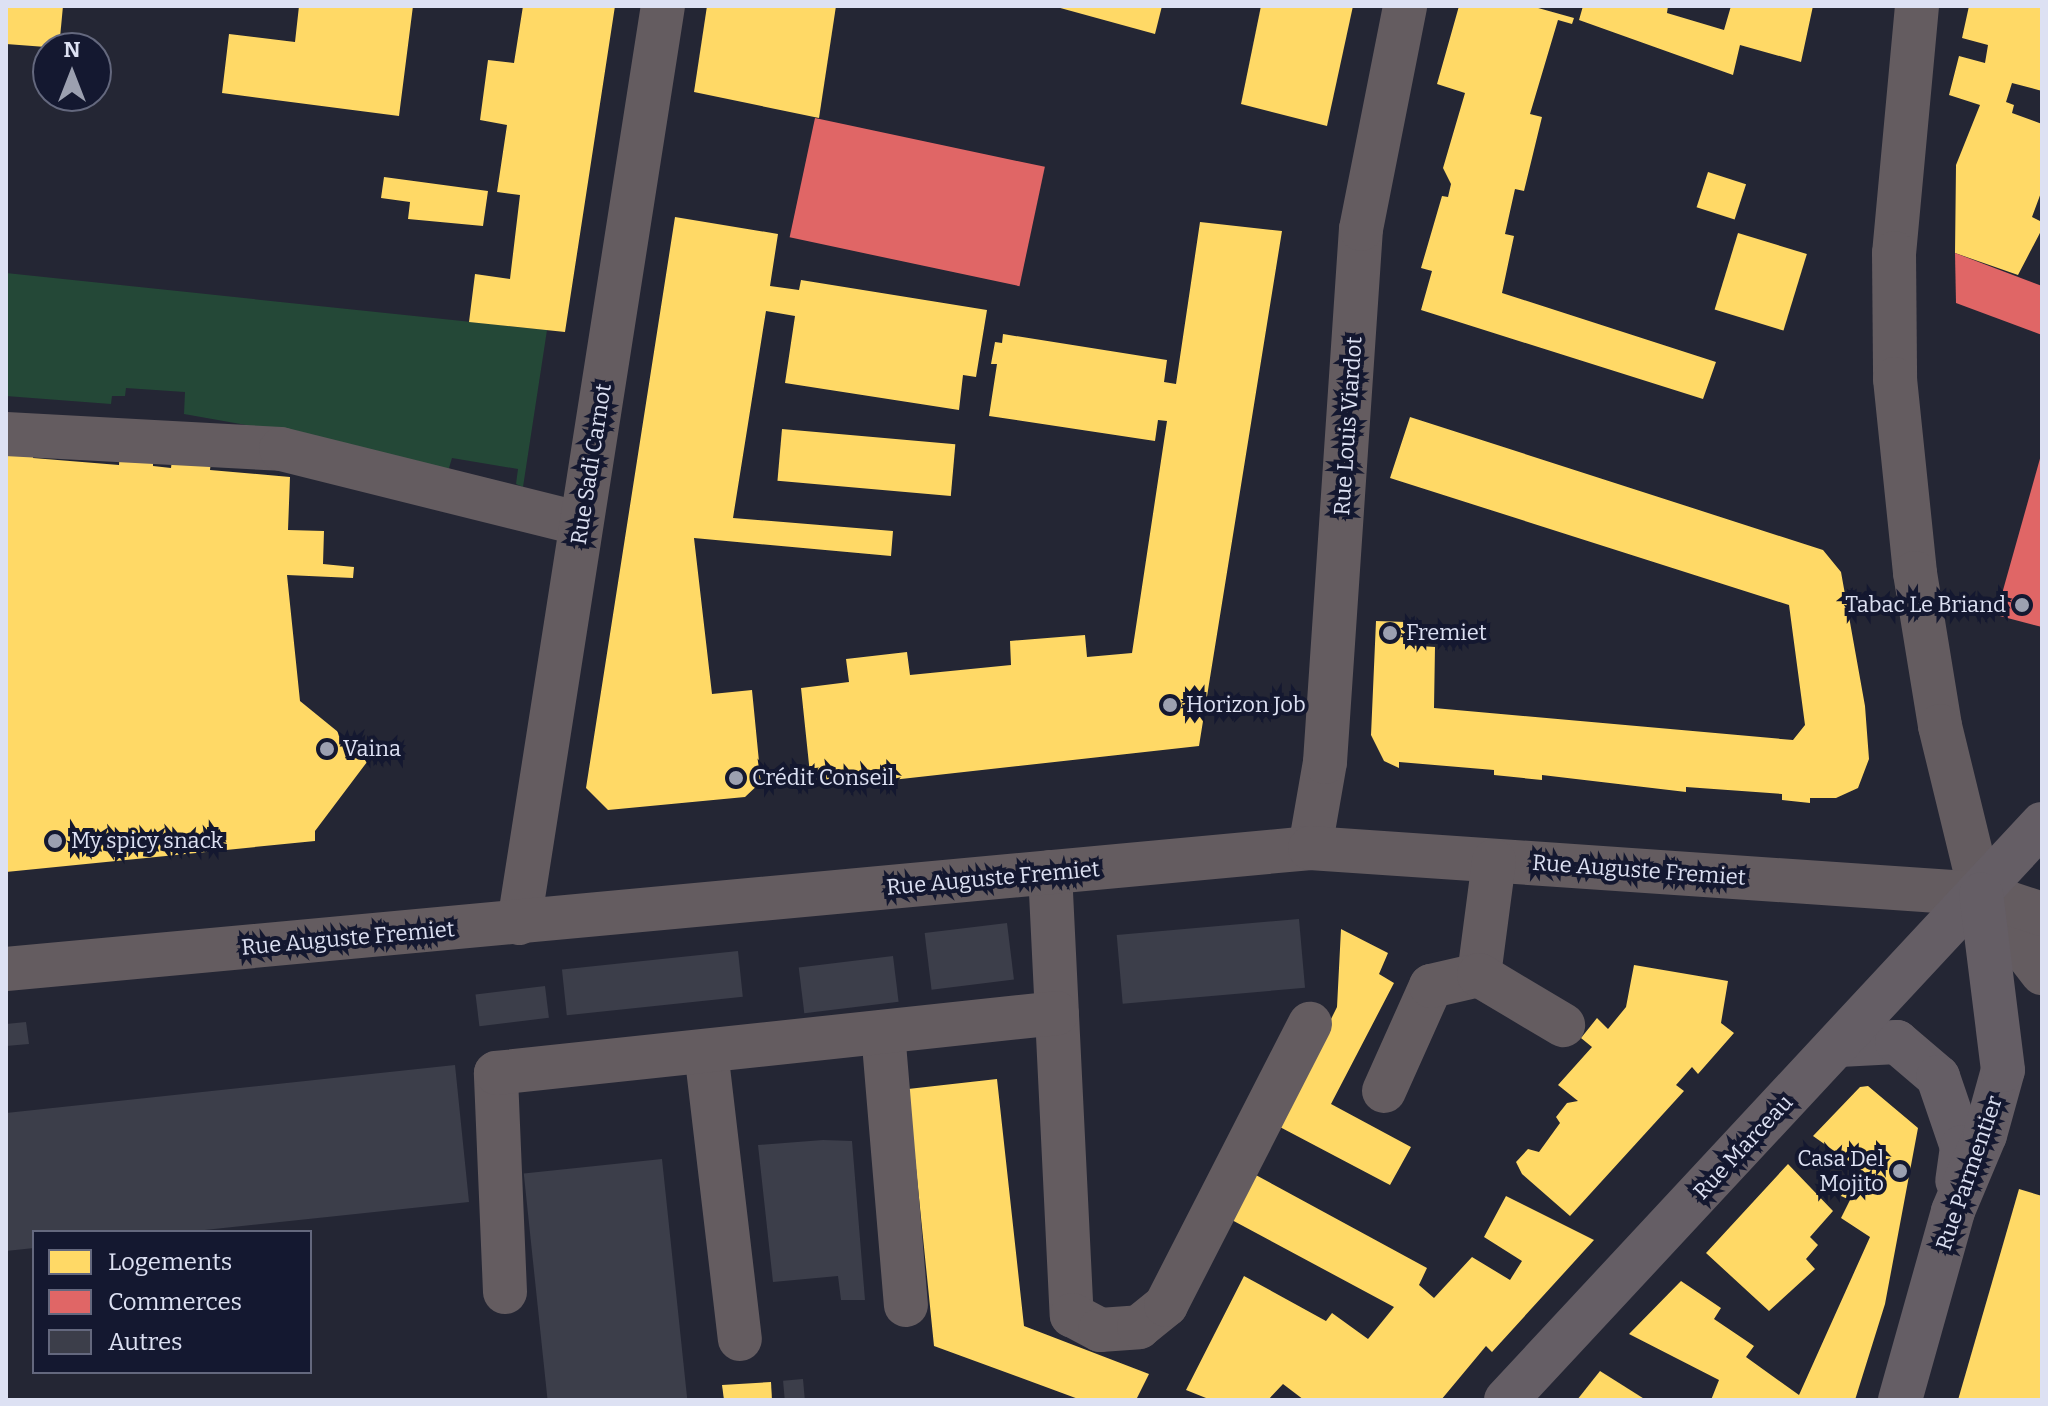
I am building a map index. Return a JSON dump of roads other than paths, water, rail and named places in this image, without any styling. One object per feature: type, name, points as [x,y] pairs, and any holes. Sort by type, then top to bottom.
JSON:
[{"type":"main road","name":"Rue Marceau","points":[[1506,1400],[1981,894],[2042,824]]},
{"type":"main road","name":"Rue Parmentier","points":[[1900,1400],[1953,1211],[1985,1135],[2003,1070],[1981,894]]},
{"type":"main road","points":[[1839,1045],[1897,1042],[1938,1077],[1962,1147],[1953,1211]]},
{"type":"street","name":"Rue Sadi Carnot","points":[[519,923],[663,6]]},
{"type":"street","name":"Rue Louis Viardot","points":[[1310,848],[1325,762],[1361,229],[1405,6]]},
{"type":"street","points":[[1917,6],[1894,253],[1895,379],[1915,573],[1940,726],[1981,894],[2042,973]]},
{"type":"street","points":[[6,434],[281,449],[581,524]]},
{"type":"street","name":"Rue Auguste Fremiet","points":[[6,969],[1310,848],[1981,894],[2042,914]]},
{"type":"street","points":[[1479,975],[1494,861]]},
{"type":"street","points":[[1050,872],[1072,1315],[1100,1330],[1139,1327],[1166,1305],[1310,1024]]},
{"type":"street","points":[[1384,1091],[1431,986],[1479,975],[1563,1025]]},
{"type":"street","points":[[505,1292],[496,1073],[1057,1013]]},
{"type":"street","points":[[883,1032],[906,1305]]},
{"type":"street","points":[[706,1051],[740,1339]]},
{"type":"place","name":"Tabac Le Briand","points":[[2022,605]]},
{"type":"place","name":"Fremiet","points":[[1390,633]]},
{"type":"place","name":"Horizon Job","points":[[1170,705]]},
{"type":"place","name":"Vaina","points":[[327,749]]},
{"type":"place","name":"Crédit Conseil","points":[[736,778]]},
{"type":"place","name":"My spicy snack","points":[[55,841]]},
{"type":"place","name":"Casa Del Mojito","points":[[1900,1171]]}]
